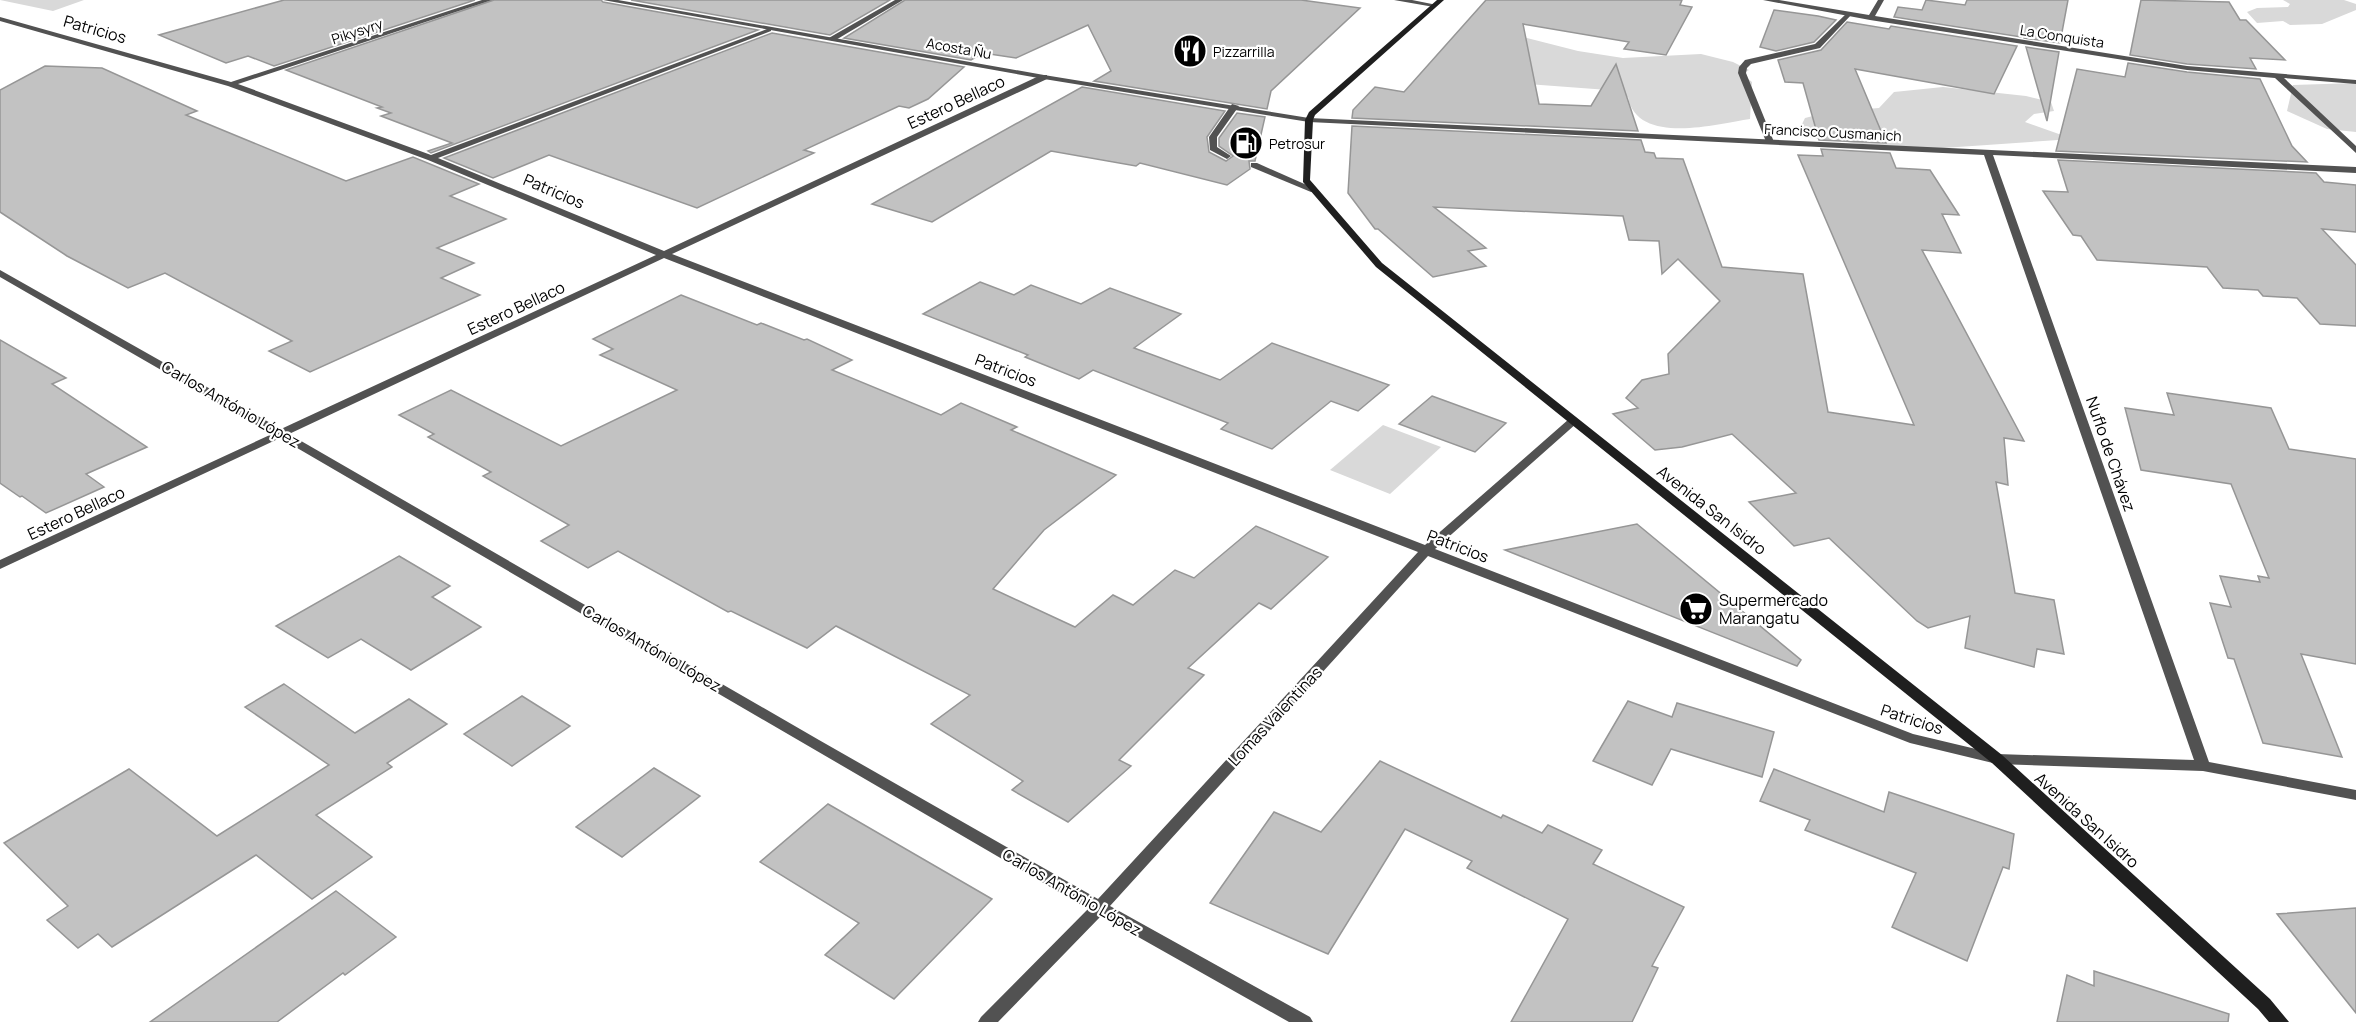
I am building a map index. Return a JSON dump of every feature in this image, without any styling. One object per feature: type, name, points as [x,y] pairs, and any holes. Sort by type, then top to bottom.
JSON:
[{"type":"main road","points":[[1309,120],[1312,114],[1437,3]]},
{"type":"main road","name":"Avenida San Isidro","points":[[1309,120],[1306,180],[1379,265],[1997,759],[2264,1004],[2280,1022]]},
{"type":"street","name":"Pikysyry","points":[[231,84],[489,0]]},
{"type":"street","name":"Acosta Ñu","points":[[606,0],[1044,77],[1235,106],[1309,120]]},
{"type":"street","points":[[831,39],[900,0]]},
{"type":"street","points":[[1397,0],[1437,3]]},
{"type":"street","name":"La Conquista","points":[[1766,0],[2187,68],[2278,77],[2356,81]]},
{"type":"street","points":[[1870,18],[1881,0]]},
{"type":"street","points":[[1770,142],[1742,74],[1743,67],[1748,62],[1817,46],[1849,14]]},
{"type":"street","name":"Patricios","points":[[0,19],[231,84],[431,158],[665,255],[1910,738],[1997,759],[2203,766],[2356,795]]},
{"type":"street","points":[[431,158],[769,30]]},
{"type":"street","name":"Estero Bellaco","points":[[0,565],[1044,77]]},
{"type":"street","points":[[2278,77],[2356,151]]},
{"type":"street","points":[[1227,156],[1212,148],[1213,137],[1235,106]]},
{"type":"street","name":"Francisco Cusmanich","points":[[1309,120],[2356,171]]},
{"type":"street","name":"Nuflo de Chávez","points":[[1988,153],[2203,766]]},
{"type":"street","points":[[1254,165],[1314,190]]},
{"type":"street","name":"Carlos António López","points":[[0,273],[283,433],[1098,909],[1304,1022]]},
{"type":"street","name":"Lomas Valentinas","points":[[987,1022],[1098,909],[1426,551],[1573,421]]},
{"type":"shaded area","points":[[0,0],[84,0],[53,11]]},
{"type":"shaded area","points":[[2283,0],[2344,0],[2356,4],[2356,10],[2322,24],[2290,25],[2283,21],[2257,23],[2247,12],[2257,8],[2288,7],[2290,4]]},
{"type":"shaded area","points":[[1519,36],[1578,51],[1623,58],[1701,54],[1733,62],[1749,70],[1742,74],[1752,82],[1750,119],[1699,127],[1662,127],[1646,122],[1634,112],[1628,97],[1608,90],[1487,81]]},
{"type":"shaded area","points":[[2356,83],[2356,132],[2327,129],[2287,111],[2293,85]]},
{"type":"shaded area","points":[[1943,87],[2026,96],[2051,102],[2054,111],[2034,114],[2025,122],[2073,139],[1914,150],[1811,138],[1800,128],[1805,118],[1829,112],[1879,108],[1894,92]]},
{"type":"shaded area","points":[[1383,425],[1441,447],[1390,494],[1330,470]]},
{"type":"building","points":[[284,0],[475,0],[274,66],[248,56],[226,63],[159,35]]},
{"type":"building","points":[[494,0],[601,0],[758,30],[431,153],[428,151],[452,143],[381,116],[391,113],[377,108],[382,107],[286,70]]},
{"type":"building","points":[[631,0],[890,0],[830,35]]},
{"type":"building","points":[[905,0],[1301,0],[1360,8],[1271,91],[1267,109],[1094,81],[1111,71],[1088,25],[1016,58],[983,53],[971,60],[844,38]]},
{"type":"building","points":[[1486,0],[1682,0],[1680,5],[1692,7],[1666,55],[1624,49],[1629,42],[1523,24],[1539,104],[1591,106],[1616,64],[1638,131],[1352,118],[1353,110],[1375,87],[1404,92]]},
{"type":"building","points":[[1926,0],[1965,5],[1967,0],[2068,0],[2060,43],[2024,38],[2023,34],[2021,37],[1894,17],[1898,7],[1922,10]]},
{"type":"building","points":[[2141,0],[2229,2],[2240,20],[2246,20],[2285,60],[2250,58],[2256,69],[2187,64],[2130,55]]},
{"type":"building","points":[[1774,10],[1836,20],[1814,42],[1776,51],[1760,47]]},
{"type":"building","points":[[1847,22],[1889,29],[1891,26],[2017,46],[1994,94],[1855,69],[1886,143],[1819,140],[1803,83],[1785,82],[1778,60],[1821,50]]},
{"type":"building","points":[[772,33],[964,67],[928,99],[909,108],[899,106],[804,150],[814,153],[697,208],[549,155],[493,178],[444,158]]},
{"type":"building","points":[[2026,47],[2059,52],[2047,121]]},
{"type":"building","points":[[2128,63],[2187,72],[2260,79],[2292,146],[2307,162],[2056,151],[2077,69],[2125,77]]},
{"type":"building","points":[[45,66],[102,68],[197,111],[186,115],[346,181],[413,157],[479,184],[450,196],[506,219],[437,248],[474,263],[441,278],[480,295],[310,372],[269,351],[292,341],[165,273],[128,288],[67,256],[0,212],[0,90]]},
{"type":"building","points":[[1082,87],[1225,111],[1207,137],[1209,152],[1226,161],[1233,156],[1219,146],[1219,138],[1237,113],[1265,117],[1255,161],[1249,161],[1250,169],[1227,185],[1140,163],[1136,166],[1051,151],[932,222],[872,204]]},
{"type":"building","points":[[1352,126],[1641,140],[1645,152],[1654,153],[1656,158],[1683,159],[1722,267],[1803,274],[1828,412],[1914,425],[1798,155],[1823,156],[1821,149],[1890,153],[1896,168],[1930,170],[1959,215],[1942,214],[1961,253],[1922,250],[2024,441],[2004,438],[2008,485],[1996,482],[2015,593],[2054,600],[2064,654],[2037,649],[2034,667],[1965,648],[1970,616],[1928,628],[1917,621],[1829,538],[1794,546],[1749,502],[1796,493],[1732,434],[1682,447],[1655,450],[1613,414],[1638,408],[1626,398],[1642,380],[1669,374],[1668,354],[1720,301],[1678,259],[1662,274],[1659,241],[1629,240],[1623,216],[1434,207],[1486,248],[1468,251],[1486,266],[1433,277],[1378,229],[1375,229],[1348,193]]},
{"type":"building","points":[[2058,160],[2316,173],[2324,182],[2356,185],[2356,232],[2322,229],[2356,265],[2356,326],[2320,324],[2297,298],[2263,296],[2258,290],[2223,288],[2207,267],[2097,260],[2081,236],[2073,235],[2043,191],[2068,192]]},
{"type":"building","points":[[980,282],[1014,295],[1031,285],[1081,304],[1110,288],[1181,314],[1134,348],[1220,380],[1272,343],[1389,385],[1358,411],[1331,401],[1272,449],[1221,429],[1228,423],[1093,370],[1079,379],[1025,357],[1028,355],[923,314]]},
{"type":"building","points":[[681,295],[757,325],[761,323],[804,340],[807,339],[852,360],[832,370],[941,415],[961,403],[1017,427],[1011,430],[1116,475],[1044,530],[993,589],[1075,627],[1113,595],[1133,605],[1175,570],[1194,578],[1256,526],[1328,557],[1271,609],[1259,603],[1188,668],[1204,675],[1119,760],[1131,766],[1068,822],[1012,790],[1023,781],[931,724],[970,695],[836,626],[807,648],[731,611],[728,612],[618,551],[588,568],[541,541],[569,525],[483,476],[491,472],[428,437],[434,434],[399,415],[451,390],[561,446],[677,390],[600,355],[613,349],[593,339]]},
{"type":"building","points":[[0,340],[66,378],[52,384],[147,447],[86,474],[104,487],[46,513],[0,483]]},
{"type":"building","points":[[2167,393],[2271,408],[2289,449],[2356,459],[2356,664],[2301,654],[2342,757],[2263,743],[2234,659],[2228,658],[2210,603],[2231,607],[2220,576],[2260,582],[2258,576],[2269,578],[2231,484],[2141,470],[2125,408],[2174,415]]},
{"type":"building","points":[[1432,396],[1506,423],[1475,452],[1399,424]]},
{"type":"building","name":"Supermercado Marangatu","points":[[1637,524],[1801,660],[1797,666],[1505,550]]},
{"type":"building","points":[[399,556],[450,586],[432,597],[481,627],[411,670],[361,639],[328,658],[276,626]]},
{"type":"building","points":[[284,684],[355,733],[409,699],[447,724],[387,763],[392,767],[316,815],[372,857],[312,899],[256,855],[112,947],[98,934],[78,948],[47,920],[68,906],[4,843],[129,769],[217,836],[329,765],[245,707]]},
{"type":"building","points":[[522,696],[570,726],[512,766],[464,734]]},
{"type":"building","points":[[1628,701],[1672,717],[1677,703],[1774,732],[1762,777],[1671,749],[1652,785],[1593,761]]},
{"type":"building","points":[[1380,761],[1501,818],[1503,815],[1542,833],[1548,825],[1602,850],[1593,864],[1684,907],[1652,966],[1658,968],[1632,1022],[1511,1022],[1568,919],[1467,868],[1472,861],[1405,829],[1328,954],[1210,903],[1274,812],[1321,832]]},
{"type":"building","points":[[654,768],[700,796],[622,857],[576,827]]},
{"type":"building","points":[[1774,769],[1884,812],[1889,792],[2014,834],[2009,869],[2003,867],[1967,961],[1892,927],[1916,873],[1805,830],[1810,820],[1760,801]]},
{"type":"building","points":[[828,804],[992,899],[894,999],[825,955],[859,923],[760,862]]},
{"type":"building","points":[[336,891],[396,937],[277,1022],[150,1022]]},
{"type":"building","points":[[2356,908],[2356,1013],[2277,914]]},
{"type":"building","points":[[2094,971],[2229,1014],[2228,1022],[2057,1022],[2067,975],[2094,986]]},
{"type":"place","name":"Pizzarrilla","points":[[1190,51]]},
{"type":"place","name":"Petrosur","points":[[1246,143]]},
{"type":"place","name":"Supermercado Marangatu","points":[[1696,609]]}]
